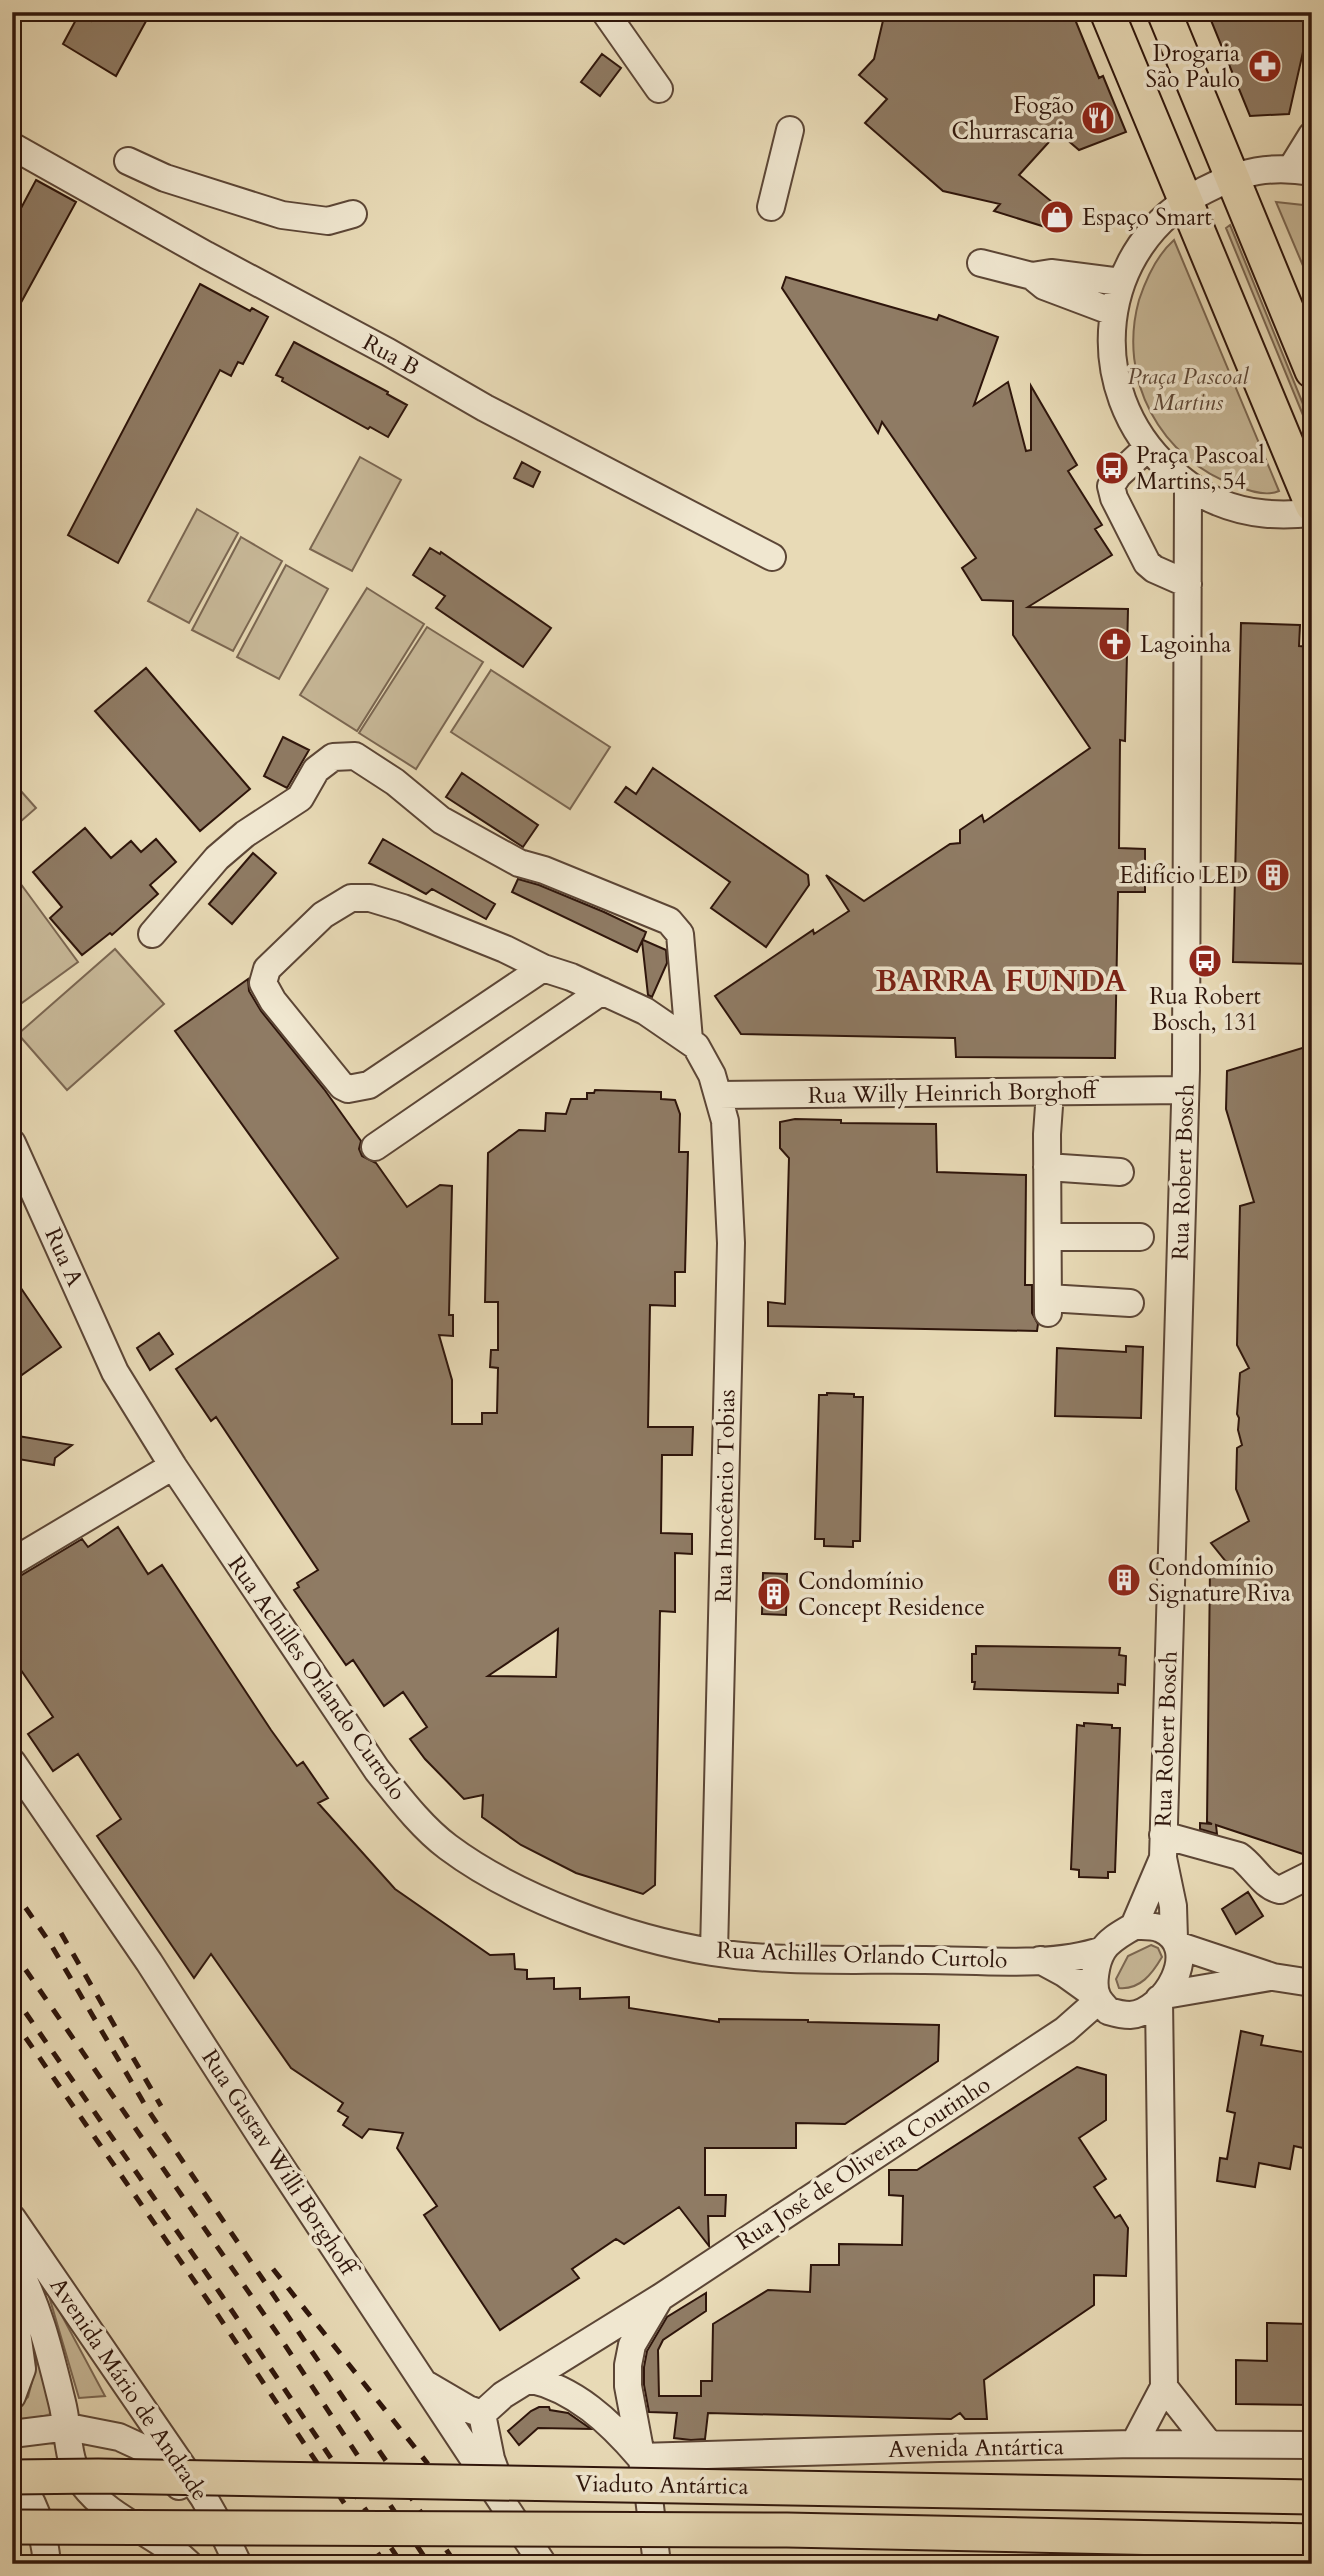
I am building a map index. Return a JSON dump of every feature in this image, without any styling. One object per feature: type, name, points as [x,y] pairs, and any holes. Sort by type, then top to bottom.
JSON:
[{"type":"main road","points":[[1107,12],[1312,505]]},
{"type":"main road","points":[[1164,12],[1312,371]]},
{"type":"main road","name":"Viaduto Antártica","points":[[12,2475],[1312,2497]]},
{"type":"main road","name":"Viaduto Antártica","points":[[12,2527],[787,2530],[1312,2541]]},
{"type":"street","points":[[605,12],[659,89]]},
{"type":"street","points":[[771,207],[790,130]]},
{"type":"street","points":[[1312,135],[1301,170],[1263,170],[1231,177],[1185,200],[1163,217],[1146,237],[1121,282],[1113,312],[1112,362],[1125,410],[1148,447],[1188,486],[1217,502],[1248,512],[1281,516],[1312,513]]},
{"type":"street","name":"Rua B","points":[[12,146],[485,408],[772,557]]},
{"type":"street","points":[[128,161],[165,178],[282,215],[328,221],[353,214]]},
{"type":"street","points":[[981,263],[1032,276],[1051,273],[1121,282]]},
{"type":"street","points":[[1032,276],[1044,286],[1113,312]]},
{"type":"street","points":[[1148,447],[1118,475],[1111,486],[1114,498],[1147,563],[1154,569],[1188,584]]},
{"type":"street","name":"Rua Robert Bosch","points":[[1175,1942],[1173,1906],[1163,1847],[1185,1090],[1188,486]]},
{"type":"street","points":[[152,934],[217,858],[245,834],[300,798],[316,770],[333,757],[355,757],[395,782],[441,820],[519,863],[544,870],[669,921],[680,934],[692,1043]]},
{"type":"street","points":[[543,968],[369,1085],[348,1089],[342,1086],[273,1001],[263,983],[267,969],[323,915],[351,898],[370,898],[403,908],[505,949],[543,968],[571,977],[657,1018],[692,1043]]},
{"type":"street","points":[[375,1147],[601,991]]},
{"type":"street","name":"Rua Inocêncio Tobias","points":[[692,1043],[712,1074],[725,1121],[731,1243],[714,1952]]},
{"type":"street","name":"Rua Willy Heinrich Borghoff","points":[[719,1095],[1185,1090]]},
{"type":"street","points":[[1050,1092],[1047,1167],[1048,1306],[1130,1303]]},
{"type":"street","name":"Rua A","points":[[12,1143],[115,1372]]},
{"type":"street","points":[[1047,1167],[1120,1171]]},
{"type":"street","points":[[1048,1237],[1140,1237]]},
{"type":"street","name":"Rua Achilles Orlando Curtolo","points":[[115,1372],[173,1466],[377,1770],[407,1807],[447,1847],[512,1887],[642,1936],[714,1952],[836,1959],[1040,1960],[1087,1955],[1102,1950]]},
{"type":"street","points":[[12,1562],[173,1466]]},
{"type":"street","name":"Rua Gustav Willi Borghoff","points":[[12,1762],[149,1962],[543,2564]]},
{"type":"street","points":[[1163,1847],[1239,1856],[1270,1888],[1280,1890],[1312,1874]]},
{"type":"street","name":"Rua Robert Bosch","points":[[1133,1926],[1163,1847]]},
{"type":"street","points":[[1273,1977],[1155,2002],[1130,2015],[1101,2002],[1096,1967],[1102,1950],[1114,1939],[1133,1926],[1152,1926],[1164,1930],[1175,1942],[1273,1977],[1312,1983]]},
{"type":"street","points":[[1134,2444],[1164,2387],[1155,2002],[1173,1983],[1179,1968],[1175,1942]]},
{"type":"street","name":"Rua Achilles Orlando Curtolo","points":[[1040,1960],[1064,1973],[1101,2002]]},
{"type":"street","name":"Rua José de Oliveira Coutinho","points":[[529,2379],[661,2297],[1065,2029],[1101,2002]]},
{"type":"street","name":"Avenida Mário de Andrade","points":[[12,2218],[204,2498],[222,2528],[237,2564]]},
{"type":"street","name":"Avenida Mário de Andrade","points":[[12,2257],[36,2307],[68,2427],[71,2460],[84,2486],[100,2501],[157,2542]]},
{"type":"street","points":[[12,2294],[22,2369],[12,2396]]},
{"type":"street","name":"Rua José de Oliveira Coutinho","points":[[640,2457],[628,2386],[628,2365],[632,2345],[661,2297]]},
{"type":"street","points":[[482,2414],[503,2395],[529,2379],[552,2385],[596,2413],[621,2434],[640,2457],[659,2563]]},
{"type":"street","points":[[422,2382],[468,2409],[482,2414]]},
{"type":"street","points":[[1164,2387],[1209,2444]]},
{"type":"street","points":[[482,2414],[491,2459],[508,2510]]},
{"type":"street","points":[[12,2434],[68,2427],[119,2437],[139,2445],[187,2495],[237,2564]]},
{"type":"street","name":"Avenida Antártica","points":[[640,2457],[1134,2444],[1312,2445]]},
{"type":"street","points":[[12,2475],[24,2487],[45,2534],[47,2564]]},
{"type":"street","points":[[12,2534],[157,2542],[189,2564]]},
{"type":"path","points":[[608,2564],[623,2556],[626,2564]]},
{"type":"green space","points":[[1276,202],[1312,206],[1312,287]]},
{"type":"green space","points":[[1230,225],[1312,426],[1312,437],[1226,228]]},
{"type":"green space","name":"Praça Pascoal Martins","points":[[1174,240],[1279,491],[1263,493],[1237,486],[1186,457],[1166,436],[1151,412],[1140,386],[1134,359],[1134,330],[1139,300],[1157,260]]},
{"type":"green space","points":[[360,457],[401,480],[352,571],[310,549]]},
{"type":"green space","points":[[197,509],[238,533],[189,623],[148,601]]},
{"type":"green space","points":[[241,537],[282,561],[233,651],[192,630]]},
{"type":"green space","points":[[286,565],[328,589],[279,679],[237,657]]},
{"type":"green space","points":[[367,588],[424,624],[357,731],[300,695]]},
{"type":"green space","points":[[427,627],[483,662],[416,769],[359,733]]},
{"type":"green space","points":[[491,670],[610,747],[570,809],[451,732]]},
{"type":"green space","points":[[12,781],[36,808],[12,829]]},
{"type":"green space","points":[[12,872],[78,962],[19,1005],[12,995]]},
{"type":"green space","points":[[115,949],[164,1004],[67,1090],[18,1034]]},
{"type":"green space","points":[[1151,1945],[1158,1948],[1162,1957],[1154,1969],[1139,1984],[1119,1988],[1116,1979],[1128,1956]]},
{"type":"green space","points":[[46,2286],[105,2396],[79,2398]]},
{"type":"green space","points":[[41,2347],[59,2412],[12,2424],[12,2413],[28,2397]]},
{"type":"building","points":[[96,12],[151,12],[116,76],[63,44],[78,16],[91,21]]},
{"type":"building","points":[[885,12],[1072,12],[1099,78],[1103,76],[1126,132],[1079,150],[1058,132],[1019,175],[1068,215],[1055,230],[994,211],[1000,204],[943,191],[865,123],[887,99],[859,75],[874,59]]},
{"type":"building","name":"Drogaria São Paulo","points":[[1312,12],[1289,114],[1250,116],[1208,13]]},
{"type":"building","points":[[602,54],[621,68],[600,96],[581,82]]},
{"type":"building","points":[[36,180],[76,202],[12,319],[12,225]]},
{"type":"building","points":[[786,277],[937,320],[939,315],[998,337],[974,405],[1008,382],[1026,451],[1031,450],[1031,386],[1077,465],[1068,471],[1102,525],[1095,529],[1112,555],[1028,607],[1128,609],[1125,741],[1120,740],[1119,848],[1145,849],[1145,892],[1118,892],[1115,1058],[956,1057],[955,1038],[741,1034],[715,996],[813,930],[814,934],[849,911],[826,875],[864,901],[950,844],[960,843],[960,830],[982,815],[984,822],[1090,748],[1013,635],[1013,601],[982,600],[962,568],[976,558],[882,422],[878,433],[782,288]]},
{"type":"building","points":[[200,284],[250,311],[252,308],[268,317],[243,364],[238,362],[231,376],[220,370],[118,563],[68,535]]},
{"type":"building","points":[[294,342],[388,392],[387,394],[407,405],[388,437],[370,427],[368,429],[282,381],[283,378],[276,375]]},
{"type":"building","points":[[522,462],[540,472],[533,487],[514,478]]},
{"type":"building","points":[[430,548],[440,554],[441,552],[551,628],[523,667],[436,608],[445,596],[413,575]]},
{"type":"building","points":[[1241,623],[1300,625],[1299,646],[1312,647],[1312,964],[1233,962]]},
{"type":"building","points":[[146,668],[250,789],[200,831],[95,711]]},
{"type":"building","points":[[283,737],[309,750],[287,788],[264,776]]},
{"type":"building","points":[[653,768],[808,875],[809,885],[766,947],[711,908],[730,882],[615,802],[626,787],[636,794]]},
{"type":"building","points":[[462,773],[538,825],[523,847],[446,797]]},
{"type":"building","points":[[85,828],[111,858],[131,841],[141,852],[156,839],[176,862],[150,885],[158,894],[112,935],[110,933],[82,955],[50,918],[62,907],[33,872]]},
{"type":"building","points":[[383,839],[495,904],[486,919],[432,889],[426,894],[369,863]]},
{"type":"building","points":[[253,853],[276,873],[232,924],[209,904]]},
{"type":"building","points":[[518,879],[539,885],[646,932],[643,940],[666,950],[667,963],[652,997],[648,995],[642,941],[637,952],[512,892]]},
{"type":"building","points":[[248,979],[249,991],[261,1011],[324,1089],[361,1141],[359,1149],[362,1156],[376,1163],[407,1207],[440,1185],[452,1186],[449,1315],[453,1315],[453,1336],[439,1335],[452,1380],[452,1424],[482,1424],[482,1413],[497,1413],[498,1368],[490,1367],[491,1350],[498,1350],[498,1302],[485,1302],[488,1153],[519,1130],[545,1131],[546,1113],[566,1114],[571,1099],[587,1099],[587,1093],[594,1093],[595,1090],[661,1092],[661,1099],[675,1100],[680,1114],[679,1152],[688,1152],[685,1272],[675,1272],[675,1306],[650,1305],[648,1427],[693,1427],[692,1455],[662,1455],[661,1533],[692,1534],[692,1554],[675,1553],[675,1612],[660,1611],[655,1885],[643,1894],[576,1873],[521,1845],[482,1817],[483,1795],[464,1799],[425,1759],[410,1739],[427,1727],[403,1692],[384,1706],[353,1660],[346,1665],[294,1590],[299,1587],[297,1583],[318,1570],[216,1417],[211,1421],[176,1369],[338,1258],[175,1031]],"holes":[[[558,1629],[556,1677],[488,1676]]]},
{"type":"building","points":[[1312,1045],[1312,1857],[1216,1825],[1217,1834],[1200,1829],[1200,1823],[1212,1824],[1207,1822],[1210,1568],[1227,1563],[1211,1543],[1249,1521],[1236,1489],[1237,1448],[1242,1445],[1237,1414],[1240,1373],[1249,1368],[1237,1345],[1240,1206],[1254,1202],[1226,1109],[1227,1071]]},
{"type":"building","points":[[795,1119],[841,1120],[841,1123],[936,1124],[937,1172],[1026,1175],[1025,1285],[1032,1285],[1032,1313],[1038,1324],[1037,1331],[768,1326],[768,1302],[785,1304],[789,1158],[780,1148],[780,1122]]},
{"type":"building","points":[[12,1275],[61,1347],[12,1382]]},
{"type":"building","points":[[159,1333],[173,1354],[150,1370],[137,1348]]},
{"type":"building","points":[[1126,1346],[1143,1347],[1141,1418],[1055,1416],[1057,1348],[1126,1352]]},
{"type":"building","points":[[827,1393],[863,1397],[860,1541],[853,1541],[853,1547],[824,1546],[824,1539],[815,1539],[819,1395]]},
{"type":"building","points":[[12,1435],[72,1445],[55,1458],[54,1465],[12,1458]]},
{"type":"building","points":[[118,1527],[148,1574],[162,1565],[271,1730],[297,1766],[303,1762],[328,1798],[318,1803],[395,1889],[490,1955],[514,1954],[515,1969],[527,1970],[527,1979],[554,1978],[554,1989],[580,1988],[580,1999],[629,1997],[629,2008],[719,2022],[719,2019],[808,2020],[939,2025],[938,2061],[845,2124],[796,2123],[796,2148],[705,2148],[705,2195],[726,2195],[725,2216],[708,2216],[709,2246],[679,2207],[624,2244],[616,2239],[572,2269],[579,2278],[500,2330],[424,2215],[437,2206],[397,2148],[403,2133],[369,2129],[362,2138],[343,2125],[348,2117],[338,2111],[343,2103],[291,2068],[211,1954],[194,1978],[97,1836],[121,1819],[78,1754],[53,1771],[28,1734],[53,1717],[12,1657],[12,1578],[20,1576],[82,1539],[88,1547]]},
{"type":"building","name":"Condomínio Signature Riva","points":[[1115,1568],[1135,1569],[1133,1591],[1114,1590]]},
{"type":"building","name":"Condomínio Concept Residence","points":[[763,1573],[787,1574],[786,1615],[762,1614]]},
{"type":"building","points":[[976,1646],[1120,1648],[1119,1655],[1126,1656],[1125,1685],[1118,1684],[1118,1693],[974,1689],[972,1654],[976,1654]]},
{"type":"building","points":[[1084,1723],[1120,1728],[1115,1872],[1108,1872],[1108,1878],[1079,1877],[1079,1870],[1071,1869],[1077,1725],[1084,1726]]},
{"type":"building","points":[[1248,1892],[1263,1916],[1236,1934],[1222,1909]]},
{"type":"building","points":[[1241,2031],[1263,2036],[1261,2045],[1309,2053],[1309,2057],[1312,2057],[1312,2150],[1294,2146],[1290,2169],[1259,2163],[1255,2187],[1217,2181],[1220,2158],[1227,2159],[1235,2113],[1227,2111]]},
{"type":"building","points":[[1077,2067],[1106,2075],[1106,2120],[1079,2138],[1106,2179],[1094,2187],[1115,2218],[1120,2215],[1128,2228],[1126,2276],[1094,2275],[1094,2305],[984,2380],[987,2419],[965,2419],[960,2413],[951,2419],[708,2413],[705,2439],[691,2440],[674,2438],[677,2413],[649,2412],[644,2385],[647,2351],[667,2317],[706,2293],[706,2311],[663,2340],[658,2350],[659,2396],[701,2396],[701,2381],[712,2381],[713,2324],[768,2290],[810,2292],[811,2265],[839,2265],[839,2244],[902,2245],[903,2196],[889,2195],[889,2170],[917,2170]]},
{"type":"building","points":[[1267,2323],[1308,2324],[1308,2334],[1312,2334],[1312,2405],[1236,2404],[1236,2360],[1267,2361]]},
{"type":"building","points":[[539,2407],[568,2413],[591,2429],[538,2428],[519,2445],[508,2431]]},
{"type":"railway","points":[[12,1888],[50,1943],[148,2110],[456,2564]]},
{"type":"railway","points":[[61,1933],[161,2106]]},
{"type":"railway","points":[[12,1950],[279,2336],[429,2564]]},
{"type":"railway","points":[[12,1993],[222,2296],[402,2564]]},
{"type":"railway","points":[[12,2018],[211,2305],[385,2564]]},
{"type":"railway","points":[[273,2269],[428,2464]]},
{"type":"place","name":"Drogaria São Paulo","points":[[1265,66]]},
{"type":"place","name":"Fogão Churrascaria","points":[[1098,118]]},
{"type":"place","name":"Espaço Smart","points":[[1057,217]]},
{"type":"place","name":"Praça Pascoal Martins, 54","points":[[1112,468]]},
{"type":"place","name":"Lagoinha","points":[[1115,644]]},
{"type":"place","name":"Edifício LED","points":[[1273,875]]},
{"type":"place","name":"Rua Robert Bosch, 131","points":[[1205,961]]},
{"type":"place","name":"Condomínio Signature Riva","points":[[1124,1580]]},
{"type":"place","name":"Condomínio Concept Residence","points":[[774,1594]]},
{"type":"district","name":"BARRA FUNDA","points":[[1002,981]]}]
